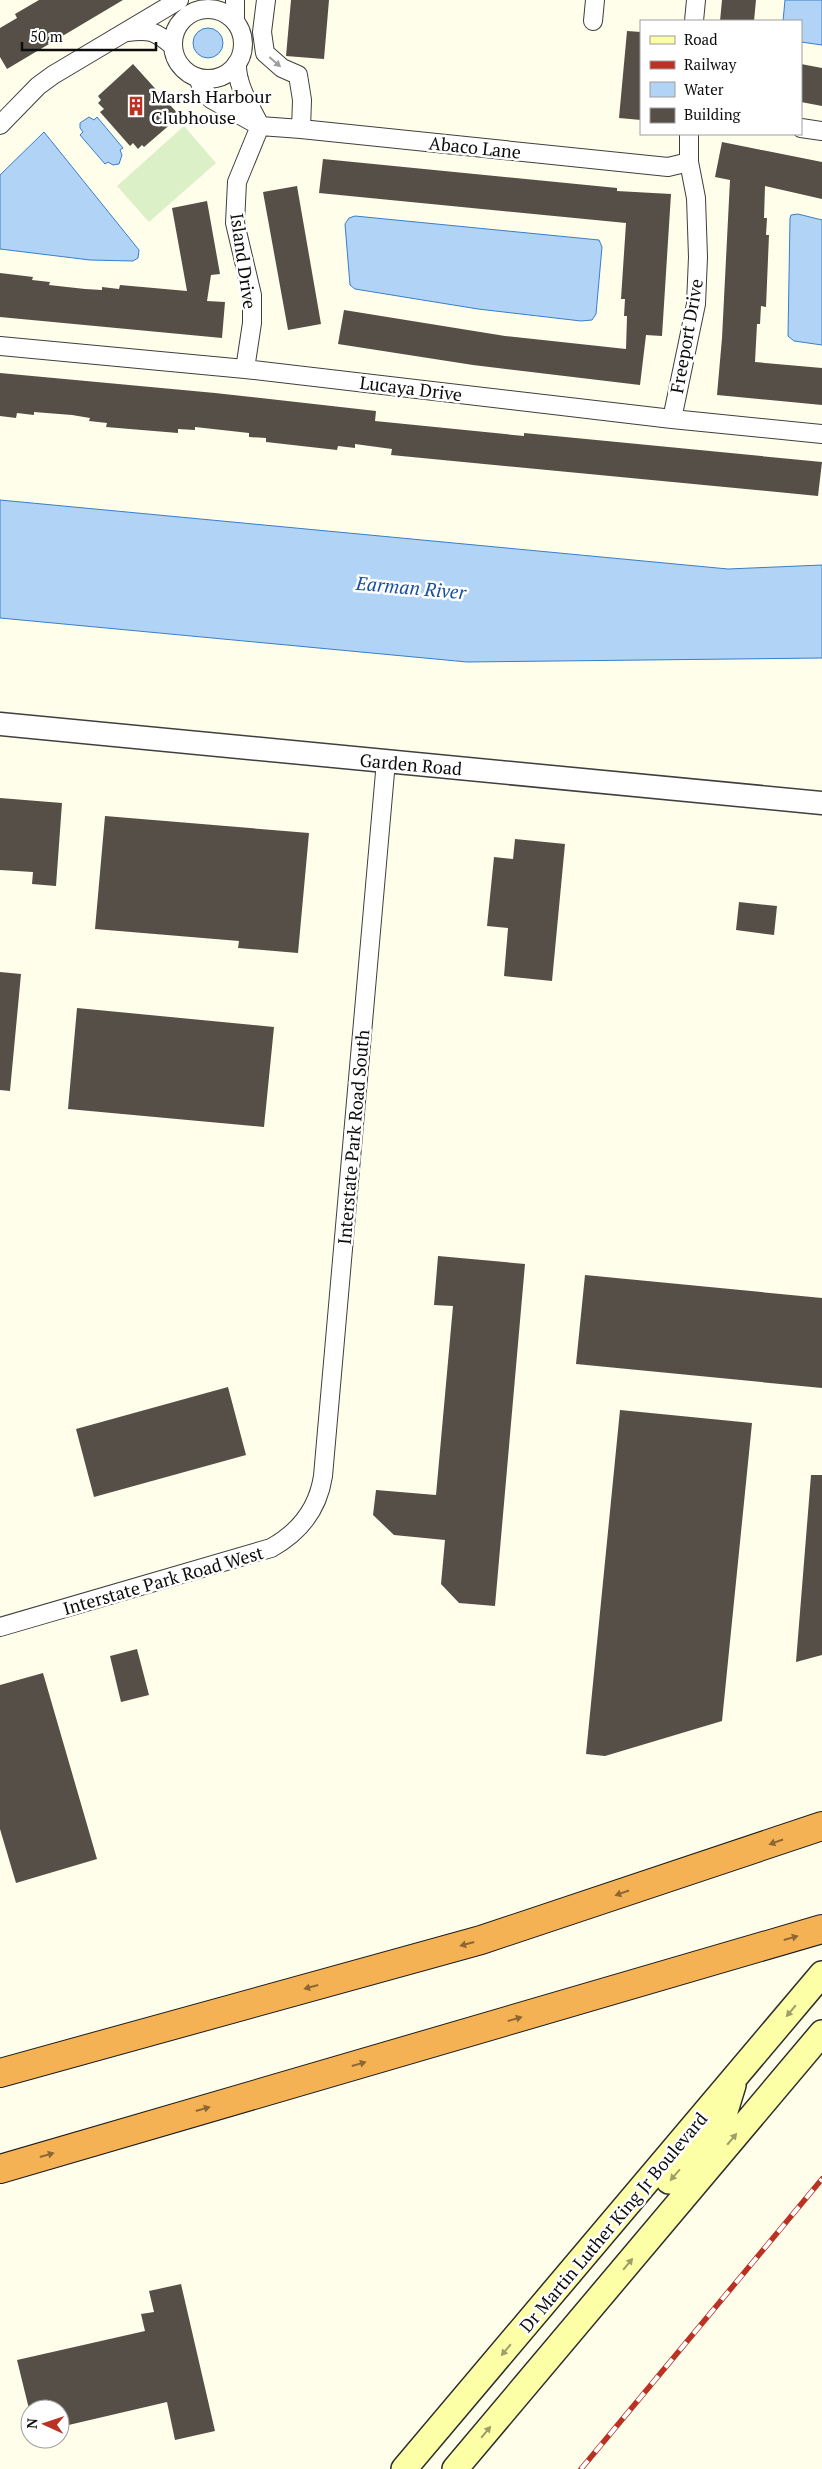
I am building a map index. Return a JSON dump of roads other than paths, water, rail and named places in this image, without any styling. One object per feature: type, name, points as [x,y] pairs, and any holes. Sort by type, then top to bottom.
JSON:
[{"type":"highway","points":[[0,2074],[482,1940],[822,1826]]},
{"type":"highway","points":[[0,2168],[822,1929]]},
{"type":"main road","name":"Dr Martin Luther King Jr Boulevard","points":[[404,2469],[822,1974]]},
{"type":"main road","points":[[455,2469],[822,2033]]},
{"type":"main road","points":[[596,2301],[593,2284],[595,2267],[722,2121],[736,2076]]},
{"type":"street","points":[[234,21],[235,0]]},
{"type":"street","points":[[266,0],[262,32],[266,54],[282,68],[298,75],[302,100],[301,129]]},
{"type":"street","points":[[593,21],[595,0]]},
{"type":"street","points":[[694,20],[696,0]]},
{"type":"street","points":[[0,125],[38,86],[122,33],[142,22],[185,9],[215,9],[226,13],[234,21],[240,30],[243,41],[242,53],[230,72],[220,77],[198,78],[180,66],[173,46],[174,36],[185,9]]},
{"type":"street","points":[[122,33],[146,30],[159,34],[173,46]]},
{"type":"street","points":[[237,63],[237,71],[242,89],[260,126]]},
{"type":"street","name":"Abaco Lane","points":[[198,78],[202,88],[211,99],[260,126],[668,167],[689,162]]},
{"type":"street","name":"Island Drive","points":[[245,369],[252,323],[252,295],[235,224],[237,182],[260,126]]},
{"type":"street","points":[[802,128],[822,131]]},
{"type":"street","name":"Freeport Drive","points":[[672,419],[696,304],[698,257],[696,198],[689,162],[690,135]]},
{"type":"street","name":"Lucaya Drive","points":[[0,346],[245,369],[672,419],[822,434]]},
{"type":"street","name":"Garden Road","points":[[0,724],[822,803]]},
{"type":"street","name":"Interstate Park Road South","points":[[312,1511],[321,1489],[323,1476],[386,761]]},
{"type":"street","name":"Interstate Park Road West","points":[[0,1627],[271,1548],[295,1533],[312,1511]]},
{"type":"water","points":[[785,0],[822,0],[822,45],[802,42],[802,20],[783,20]]},
{"type":"water","points":[[208,28],[219,32],[223,43],[219,54],[208,58],[197,54],[193,43],[197,32]]},
{"type":"water","points":[[89,117],[94,120],[97,117],[123,148],[120,150],[122,155],[119,164],[113,165],[108,162],[105,164],[80,135],[83,132],[80,128],[80,123]]},
{"type":"water","points":[[44,132],[139,250],[138,258],[133,261],[90,260],[0,249],[0,175]]},
{"type":"water","points":[[798,214],[822,220],[822,345],[794,341],[788,336],[790,218],[791,215]]},
{"type":"water","points":[[355,216],[599,240],[602,247],[596,314],[592,320],[581,321],[478,309],[355,289],[350,285],[345,224],[349,218]]},
{"type":"water","name":"Earman River","points":[[0,500],[728,569],[822,565],[822,658],[467,662],[0,618]]},
{"type":"railway","points":[[581,2469],[822,2179]]},
{"type":"place","name":"Marsh Harbour Clubhouse","points":[[136,106]]}]
